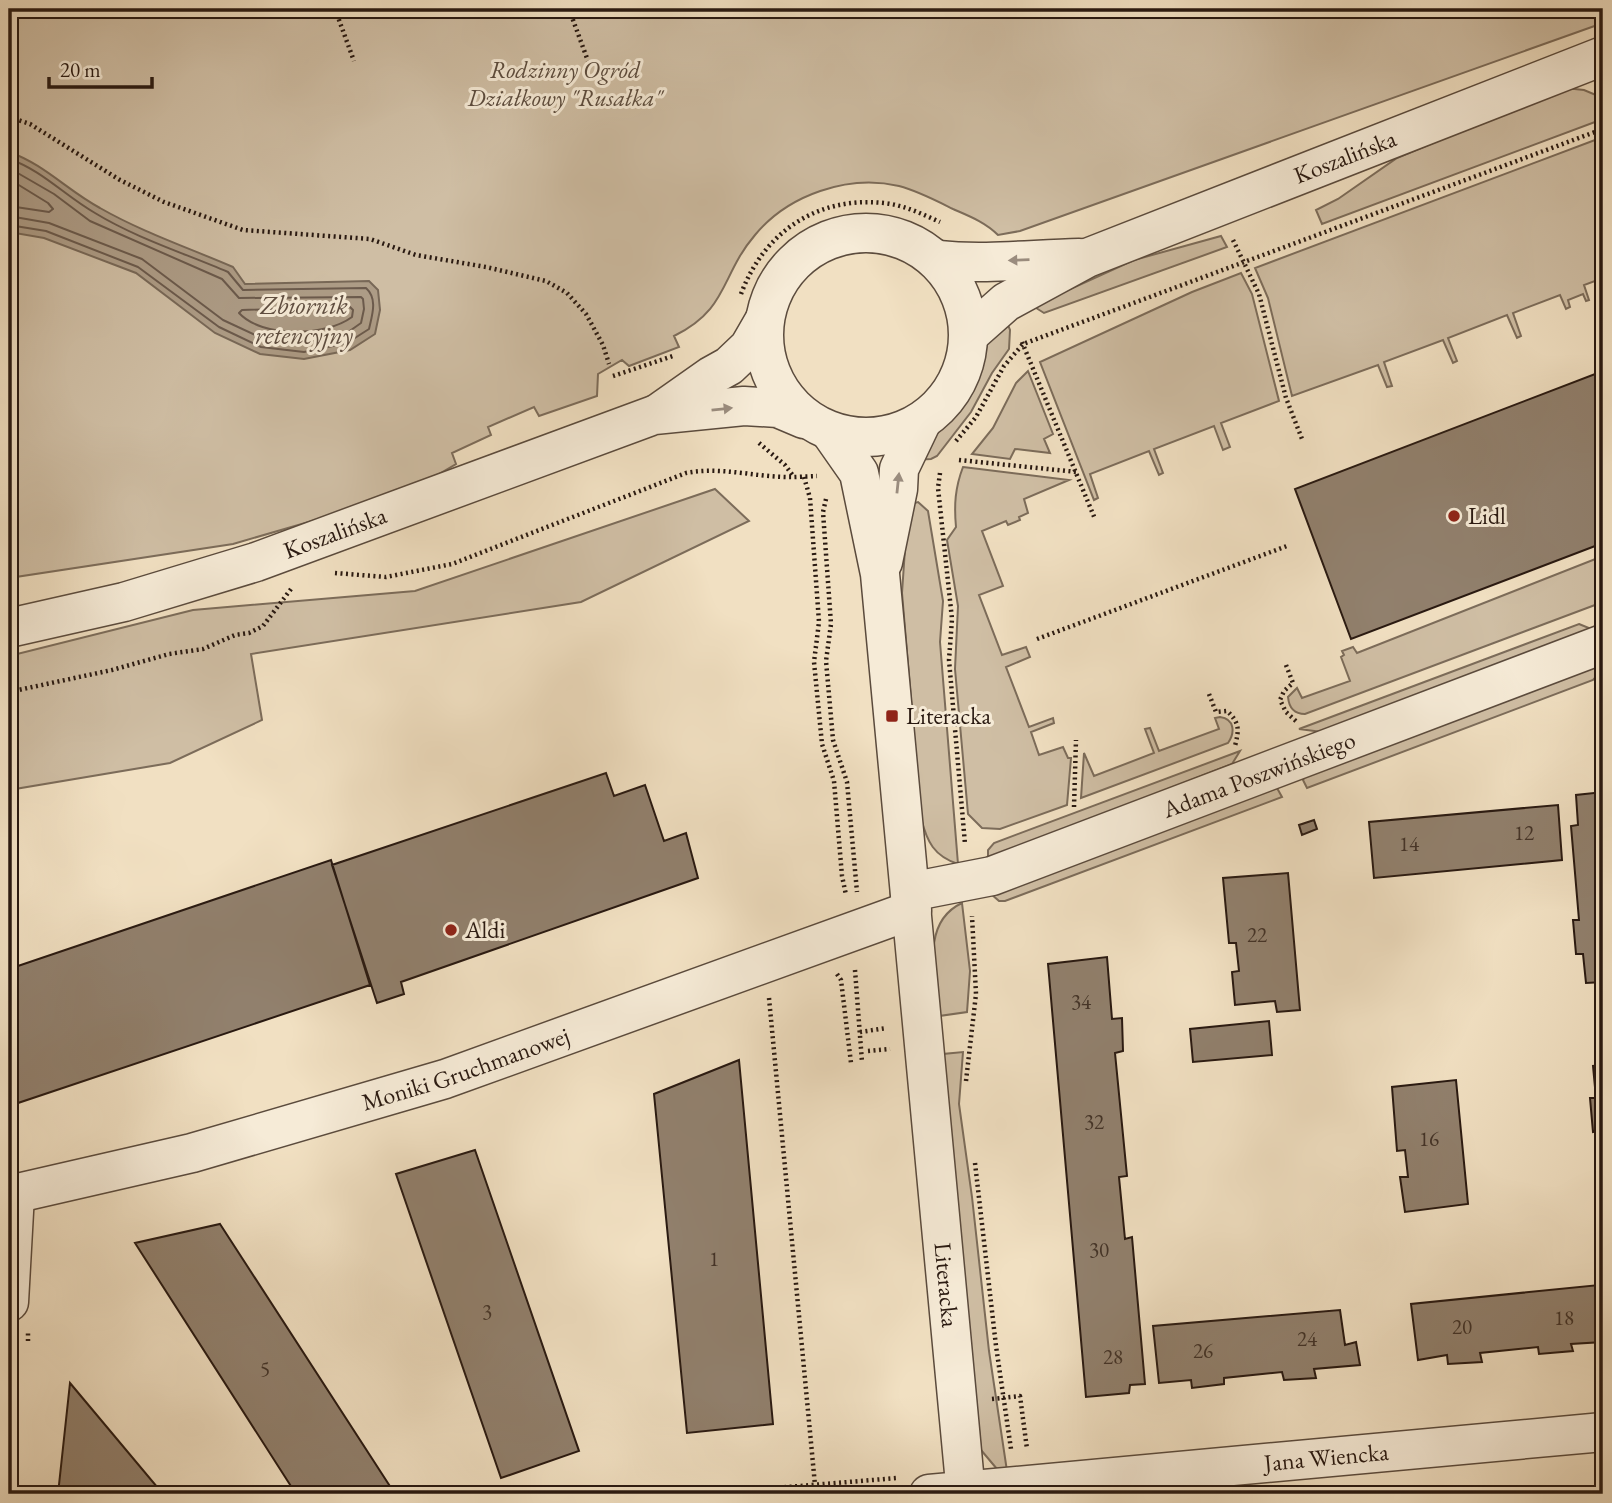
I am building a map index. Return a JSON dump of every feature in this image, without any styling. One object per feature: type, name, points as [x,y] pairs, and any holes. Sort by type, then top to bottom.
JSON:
[{"type":"street","name":"Koszalińska","points":[[971,334],[1006,302],[1087,258],[1603,56]]},
{"type":"street","points":[[875,233],[911,242],[944,243],[962,295],[971,334],[964,367],[947,396],[922,421],[892,435],[864,439],[818,426],[778,391],[751,311],[798,257],[835,236],[875,233]]},
{"type":"street","name":"Koszalińska","points":[[944,243],[988,263],[1087,258]]},
{"type":"street","name":"Koszalińska","points":[[9,628],[124,603],[256,562],[654,415],[729,366],[750,347],[751,311]]},
{"type":"street","name":"Koszalińska","points":[[654,415],[744,406],[778,408],[818,426]]},
{"type":"street","name":"Literacka","points":[[880,574],[900,469],[922,421]]},
{"type":"street","name":"Literacka","points":[[818,426],[859,472],[880,574],[911,901],[941,1489]]},
{"type":"street","name":"Adama Poszwińskiego","points":[[911,901],[992,876],[1603,644]]},
{"type":"street","name":"Moniki Gruchmanowej","points":[[12,1194],[192,1153],[445,1079],[911,901]]},
{"type":"street","points":[[9,1302],[12,1194]]},
{"type":"street","name":"Jana Wiencka","points":[[941,1489],[1603,1432]]},
{"type":"path","points":[[335,9],[354,61]]},
{"type":"path","points":[[569,9],[588,61]]},
{"type":"path","points":[[9,117],[30,124],[120,180],[164,202],[243,230],[369,239],[416,255],[546,281],[567,293],[586,314],[603,345],[609,364]]},
{"type":"path","points":[[952,446],[976,417],[1004,366],[1023,344],[1603,129]]},
{"type":"path","points":[[751,311],[748,275],[768,245],[783,231],[823,209],[841,204],[885,203],[905,207],[944,243]]},
{"type":"path","points":[[1232,239],[1259,294],[1286,398],[1302,439]]},
{"type":"path","points":[[1023,344],[1095,519]]},
{"type":"path","points":[[613,376],[684,351]]},
{"type":"path","points":[[756,439],[785,465],[794,477]]},
{"type":"path","points":[[959,460],[1076,472]]},
{"type":"path","points":[[940,468],[938,488],[952,619],[949,660],[965,855]]},
{"type":"path","points":[[322,572],[386,577],[452,564],[686,473],[702,470],[733,471],[770,477],[817,476]]},
{"type":"path","points":[[804,477],[810,498],[819,622],[814,662],[822,744],[834,781],[842,876],[848,905]]},
{"type":"path","points":[[826,496],[823,512],[831,624],[826,662],[833,740],[847,782],[858,898]]},
{"type":"path","points":[[1037,639],[1287,546]]},
{"type":"path","points":[[9,692],[112,670],[169,654],[203,649],[235,635],[249,633],[263,626],[292,588]]},
{"type":"path","points":[[1286,665],[1293,683],[1284,691],[1280,700],[1286,712],[1298,723]]},
{"type":"path","points":[[1209,694],[1216,712],[1227,711],[1235,719],[1239,729],[1235,747]]},
{"type":"path","points":[[1074,808],[1076,740]]},
{"type":"path","points":[[965,1089],[976,994],[971,908]]},
{"type":"path","points":[[855,968],[862,1062]]},
{"type":"path","points":[[834,969],[841,980],[853,1053],[851,1063]]},
{"type":"path","points":[[766,989],[771,1015],[815,1485]]},
{"type":"path","points":[[860,1032],[892,1028]]},
{"type":"path","points":[[974,1157],[1011,1452]]},
{"type":"path","points":[[984,1400],[1020,1396],[1027,1449]]},
{"type":"path","points":[[702,1494],[815,1485],[941,1489]]},
{"type":"green space","name":"Rodzinny Ogród Działkowy \"Rusałka\"","points":[[9,9],[1603,9],[1603,23],[1020,231],[998,235],[971,217],[899,186],[860,183],[820,191],[784,209],[755,235],[735,264],[715,303],[692,326],[674,336],[679,347],[629,366],[622,360],[598,374],[597,396],[539,416],[534,407],[488,427],[491,435],[452,453],[456,464],[405,494],[233,544],[9,578]]},
{"type":"green space","points":[[1565,88],[1584,90],[1603,98],[1603,119],[1322,224],[1316,210],[1338,199],[1397,158]]},
{"type":"green space","points":[[1603,137],[1603,278],[1584,285],[1589,300],[1586,301],[1583,294],[1568,300],[1570,307],[1566,309],[1560,295],[1513,313],[1521,336],[1517,338],[1507,315],[1448,338],[1457,361],[1453,363],[1443,340],[1384,362],[1392,386],[1387,387],[1378,365],[1292,396],[1268,298],[1255,268]]},
{"type":"green space","points":[[1221,236],[1227,247],[1044,313],[1033,306],[1134,260]]},
{"type":"green space","points":[[1241,273],[1252,294],[1279,401],[1221,423],[1230,447],[1223,450],[1214,426],[1154,449],[1163,473],[1159,475],[1149,451],[1090,474],[1098,498],[1094,500],[1040,362],[1192,292]]},
{"type":"green space","points":[[1006,320],[1010,330],[1009,349],[992,373],[971,412],[937,456],[915,460],[933,431],[964,398],[975,378],[987,341]]},
{"type":"green space","points":[[1028,371],[1053,434],[1044,439],[1050,453],[1015,449],[1010,459],[972,454],[993,428],[1016,383]]},
{"type":"green space","points":[[963,467],[1069,480],[1024,499],[1028,513],[1019,517],[1020,520],[1008,525],[1006,521],[982,531],[1003,586],[979,595],[1002,655],[1026,647],[1030,657],[1006,667],[1029,727],[1053,718],[1054,723],[1031,732],[1039,755],[1063,747],[1068,758],[1071,758],[1067,805],[1000,829],[982,828],[968,814],[955,669],[958,606],[947,540],[956,527],[956,497]]},
{"type":"green space","points":[[715,489],[749,521],[581,602],[251,654],[262,720],[170,763],[9,790],[9,656],[193,610],[415,591]]},
{"type":"green space","points":[[918,502],[928,511],[943,601],[940,642],[958,864],[937,852],[926,834],[921,818],[902,593],[908,505]]},
{"type":"green space","points":[[1603,556],[1603,602],[1305,714],[1295,712],[1291,707],[1288,697],[1297,688],[1302,698],[1350,681],[1341,657],[1344,655],[1342,651],[1353,647],[1357,653]]},
{"type":"green space","points":[[1579,624],[1589,628],[1592,633],[1322,732],[1299,729]]},
{"type":"green space","points":[[1603,662],[1602,670],[1593,680],[1307,788],[1303,780],[1307,773]]},
{"type":"green space","points":[[1220,717],[1231,723],[1232,735],[1228,743],[1081,798],[1084,753],[1094,776],[1154,753],[1145,729],[1150,728],[1159,751],[1219,729],[1215,718]]},
{"type":"green space","points":[[1240,751],[1232,764],[988,860],[988,850],[994,843]]},
{"type":"green space","points":[[1277,788],[1282,797],[1005,901],[999,901],[990,893]]},
{"type":"green space","points":[[962,903],[970,971],[967,1012],[939,1016],[933,953],[935,938],[940,924],[949,912]]},
{"type":"green space","points":[[963,1052],[959,1104],[989,1351],[1007,1471],[997,1469],[981,1450],[943,1054]]},
{"type":"water","name":"Zbiornik retencyjny","points":[[9,152],[33,163],[116,217],[233,267],[245,284],[369,281],[378,290],[380,310],[375,334],[350,350],[304,359],[260,354],[215,333],[136,273],[44,238],[9,232]]},
{"type":"building","name":"Lidl","points":[[1603,371],[1603,543],[1351,639],[1295,489]]},
{"type":"building","name":"Aldi","points":[[606,773],[614,796],[645,785],[664,841],[686,833],[698,878],[401,982],[404,994],[377,1003],[332,865]]},
{"type":"building","points":[[1603,792],[1603,982],[1586,983],[1583,954],[1576,954],[1573,920],[1579,920],[1571,826],[1578,825],[1576,795]]},
{"type":"building","points":[[1558,805],[1562,860],[1374,878],[1369,822]]},
{"type":"building","points":[[1314,820],[1317,829],[1302,835],[1299,825]]},
{"type":"building","points":[[331,860],[370,985],[9,1106],[9,969]]},
{"type":"building","points":[[1288,873],[1300,1010],[1277,1012],[1275,1001],[1235,1005],[1232,972],[1239,971],[1236,943],[1229,943],[1223,878]]},
{"type":"building","points":[[1107,957],[1112,1019],[1122,1018],[1123,1051],[1115,1053],[1127,1176],[1119,1177],[1125,1239],[1132,1237],[1145,1384],[1130,1385],[1129,1393],[1086,1397],[1048,964]]},
{"type":"building","points":[[1269,1021],[1272,1055],[1193,1062],[1190,1029]]},
{"type":"building","points":[[739,1060],[773,1424],[687,1433],[654,1094]]},
{"type":"building","points":[[1603,1065],[1603,1179],[1598,1131],[1593,1132],[1590,1098],[1596,1098],[1593,1066]]},
{"type":"building","points":[[1456,1080],[1468,1204],[1405,1212],[1400,1177],[1408,1177],[1405,1150],[1397,1151],[1392,1087]]},
{"type":"building","points":[[475,1150],[579,1451],[501,1478],[396,1174]]},
{"type":"building","points":[[1598,1191],[1603,1191],[1603,1224],[1601,1224]]},
{"type":"building","points":[[220,1224],[395,1494],[296,1494],[135,1243]]},
{"type":"building","points":[[1599,1285],[1603,1342],[1571,1344],[1573,1351],[1539,1354],[1538,1347],[1480,1353],[1482,1362],[1448,1364],[1447,1355],[1418,1360],[1411,1304]]},
{"type":"building","points":[[1340,1310],[1345,1345],[1356,1342],[1360,1365],[1314,1369],[1316,1378],[1284,1380],[1282,1372],[1224,1378],[1224,1384],[1192,1388],[1191,1380],[1159,1383],[1153,1326]]},
{"type":"building","points":[[70,1383],[163,1494],[58,1494]]},
{"type":"place","name":"Lidl","points":[[1454,516]]},
{"type":"place","name":"Literacka","points":[[892,716]]},
{"type":"place","name":"Aldi","points":[[451,930]]}]
